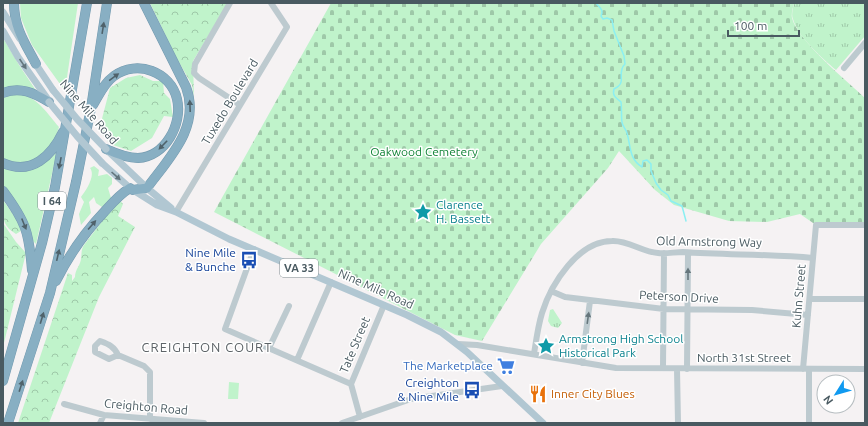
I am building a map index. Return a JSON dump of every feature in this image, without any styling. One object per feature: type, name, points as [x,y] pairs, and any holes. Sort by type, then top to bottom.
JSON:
[{"type":"highway","points":[[14,3],[18,30],[36,64]]},
{"type":"highway","name":"I 64","points":[[8,423],[50,293],[76,182],[91,108],[107,3]]},
{"type":"highway","points":[[50,293],[67,259],[90,227],[121,194],[132,189],[146,188],[178,146],[186,130],[190,110],[186,87],[144,3]]},
{"type":"highway","name":"I 64","points":[[3,381],[42,243],[55,187],[67,125],[86,5]]},
{"type":"highway","points":[[91,108],[108,82],[117,74],[133,68],[146,69],[157,73],[167,80],[176,95],[178,108],[175,126],[171,136],[161,149],[140,158],[126,157],[106,149]]},
{"type":"highway","points":[[3,93],[13,90],[22,90],[36,94],[49,102]]},
{"type":"highway","points":[[3,163],[9,166],[23,167],[39,162],[53,149],[67,125]]},
{"type":"highway","points":[[3,191],[17,210],[26,228],[30,245],[32,276]]},
{"type":"main road","name":"Nine Mile Road","points":[[3,12],[53,90],[77,119],[146,188],[176,212]]},
{"type":"main road","name":"Nine Mile Road","points":[[3,31],[49,102],[102,163],[132,189],[157,205],[176,212],[208,229],[423,322],[441,332],[458,344],[543,423]]},
{"type":"street","points":[[230,3],[197,59],[194,67],[196,76],[240,106]]},
{"type":"street","name":"Tuxedo Boulevard","points":[[176,212],[287,27],[276,8],[271,3]]},
{"type":"street","points":[[844,68],[864,48]]},
{"type":"street","name":"Kuhn Street","points":[[809,423],[806,369],[808,315],[816,225],[865,225]]},
{"type":"street","name":"Old Armstrong Way","points":[[534,354],[541,318],[551,291],[566,269],[579,254],[589,246],[599,242],[610,240],[619,241],[655,252],[664,253],[766,254],[813,258]]},
{"type":"street","points":[[254,249],[225,329],[350,384]]},
{"type":"street","points":[[663,368],[664,253]]},
{"type":"street","points":[[687,369],[688,253]]},
{"type":"street","points":[[297,360],[331,282]]},
{"type":"street","name":"Peterson Drive","points":[[551,291],[565,297],[590,301],[664,309],[752,310],[808,315]]},
{"type":"street","points":[[810,299],[865,299]]},
{"type":"street","points":[[582,363],[590,301]]},
{"type":"street","name":"Tate Street","points":[[360,417],[350,384],[384,305]]},
{"type":"street","points":[[272,349],[289,306]]},
{"type":"street","name":"North 31st Street","points":[[458,344],[477,345],[616,368],[865,369]]},
{"type":"street","points":[[118,354],[144,366],[150,372],[150,419]]},
{"type":"street","points":[[677,369],[678,423]]},
{"type":"street","points":[[342,423],[411,399],[502,386]]},
{"type":"street","name":"Creighton Road","points":[[64,404],[104,415],[204,423]]},
{"type":"street","points":[[100,423],[104,415]]},
{"type":"green space","points":[[20,3],[78,3],[65,91],[32,45],[21,18]]},
{"type":"green space","points":[[150,3],[228,3],[193,61],[194,97],[192,85],[176,57]]},
{"type":"green space","name":"Oakwood Cemetery","points":[[331,3],[794,3],[792,18],[803,38],[824,60],[865,98],[865,222],[816,225],[800,214],[767,222],[729,221],[674,205],[655,190],[619,151],[608,168],[541,244],[482,341],[455,335],[214,212]]},
{"type":"green space","points":[[794,3],[865,3],[865,36],[836,70],[811,47],[800,33],[792,17]]},
{"type":"green space","points":[[3,38],[19,65],[37,92],[3,89]]},
{"type":"green space","points":[[140,75],[153,81],[163,81],[164,93],[170,99],[173,117],[164,116],[152,138],[131,151],[110,144],[99,130],[110,88],[126,78]]},
{"type":"green space","points":[[21,94],[38,103],[59,127],[55,139],[49,149],[38,159],[17,164],[3,159],[3,98]]},
{"type":"green space","points":[[57,152],[36,244],[32,240],[16,202],[3,186],[3,168],[18,172],[26,171],[45,163]]},
{"type":"green space","points":[[94,166],[99,170],[98,176],[107,174],[112,178],[112,184],[108,188],[111,198],[102,207],[96,203],[94,197],[89,202],[91,213],[81,225],[79,214],[84,202],[81,197],[88,187],[91,179],[92,171],[90,168]]},
{"type":"green space","points":[[119,199],[123,204],[118,216],[135,227],[99,297],[49,423],[18,423],[68,273],[72,275],[72,281],[81,260],[84,245]]},
{"type":"green space","points":[[3,200],[17,220],[21,231],[16,234],[5,224],[3,215]]},
{"type":"green space","points":[[3,223],[16,242],[26,253],[3,347]]},
{"type":"green space","points":[[553,309],[562,323],[558,328],[551,326],[548,321],[550,310]]},
{"type":"green space","points":[[229,382],[239,383],[238,399],[228,399]]},
{"type":"waterway","points":[[596,3],[602,11],[601,16],[603,19],[607,18],[612,20],[614,31],[624,56],[625,64],[621,72],[621,82],[620,85],[614,89],[614,93],[615,97],[621,102],[622,123],[627,133],[631,152],[635,160],[642,167],[643,161],[647,160],[651,164],[651,171],[656,183],[661,190],[668,195],[671,201],[682,206],[686,221]]},
{"type":"place","name":"Clarence H. Bassett","points":[[423,212]]},
{"type":"place","name":"Nine Mile & Bunche","points":[[249,260]]},
{"type":"place","name":"Armstrong High School Historical Park","points":[[546,346]]},
{"type":"place","name":"The Marketplace","points":[[506,366]]},
{"type":"place","name":"Creighton & Nine Mile","points":[[472,390]]},
{"type":"place","name":"Inner City Blues","points":[[538,394]]},
{"type":"district","name":"CREIGHTON COURT","points":[[207,347]]}]
